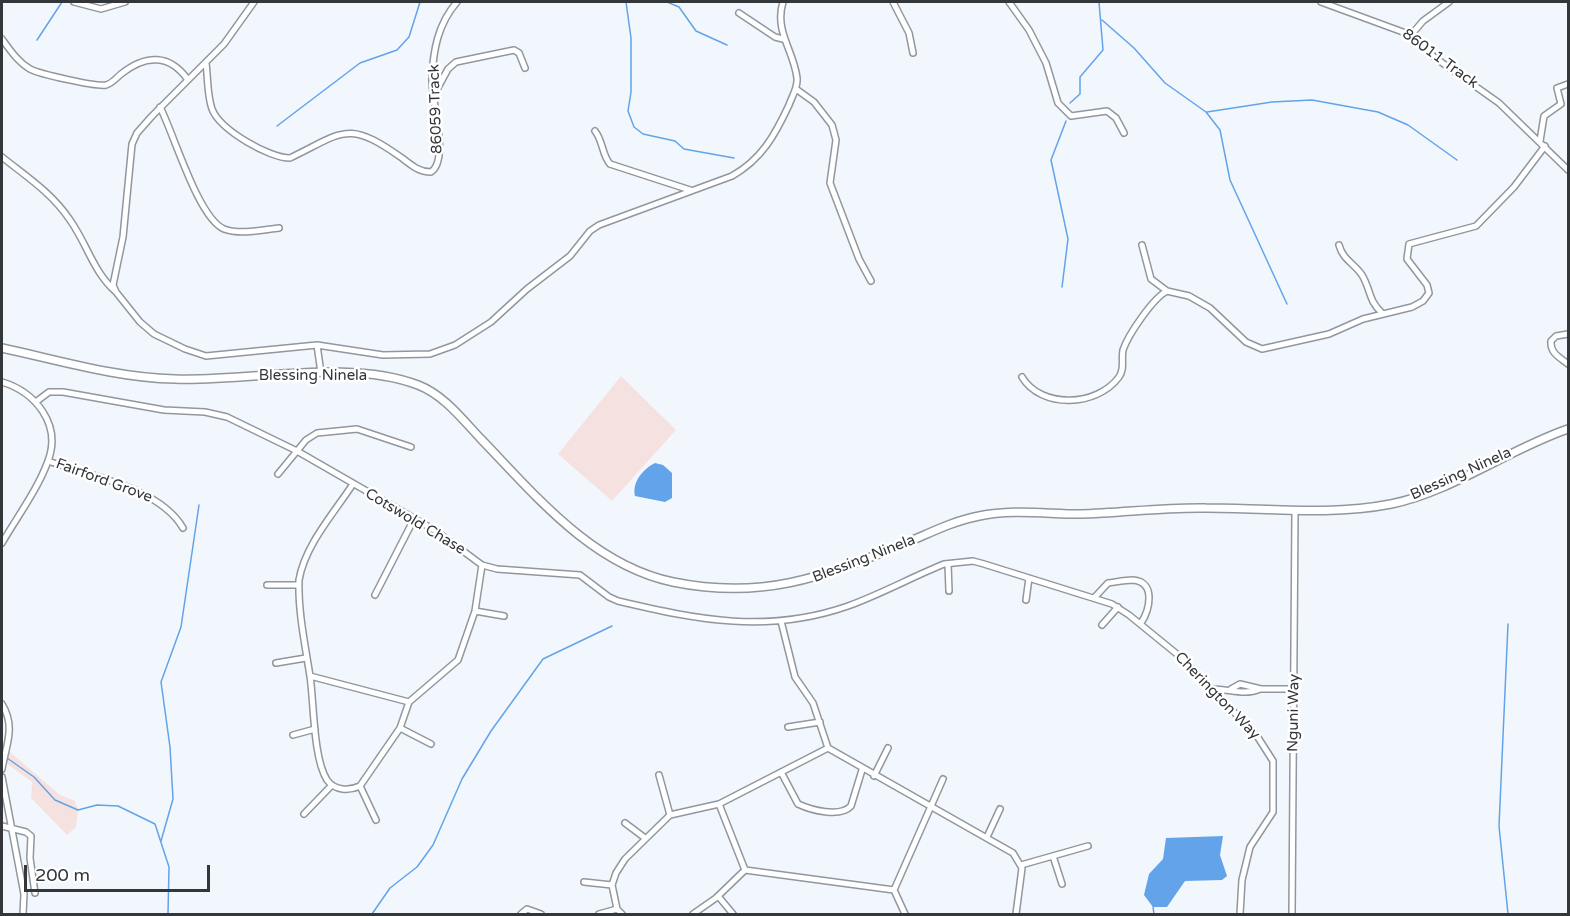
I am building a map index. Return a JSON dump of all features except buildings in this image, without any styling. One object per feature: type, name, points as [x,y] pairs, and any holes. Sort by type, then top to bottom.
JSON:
[{"type":"street","points":[[74,2],[101,9],[125,2]]},
{"type":"street","points":[[116,292],[113,279],[123,237],[132,144],[137,133],[160,107],[206,63],[254,2]]},
{"type":"street","name":"86059 Track","points":[[206,63],[209,100],[219,120],[254,145],[290,158],[335,135],[360,134],[378,142],[420,171],[431,172],[436,168],[439,146],[432,81],[439,31],[444,19],[457,2]]},
{"type":"street","points":[[2,157],[49,194],[70,220],[95,269],[154,334],[170,343],[206,356],[317,345],[383,354],[411,355],[442,351],[491,322],[527,289],[570,256],[590,231],[599,225],[732,176],[757,158],[776,135],[796,89],[796,76],[783,39],[781,24],[783,2]]},
{"type":"street","points":[[892,2],[909,33],[913,53]]},
{"type":"street","points":[[1009,2],[1041,52],[1058,103],[1066,114],[1076,116],[1107,111],[1116,118],[1124,133]]},
{"type":"street","name":"86011 Track","points":[[1321,2],[1411,35],[1434,57],[1486,92],[1569,170]]},
{"type":"street","points":[[1411,35],[1423,21],[1449,2]]},
{"type":"street","points":[[739,13],[753,24],[783,39]]},
{"type":"street","points":[[771,32],[773,27],[781,24]]},
{"type":"street","points":[[2,39],[20,62],[31,70],[86,85],[109,84],[135,66],[156,60],[172,62],[189,80]]},
{"type":"street","points":[[434,95],[452,65],[466,59],[514,50],[519,52],[525,68]]},
{"type":"street","points":[[1142,245],[1151,279],[1167,291],[1189,296],[1203,304],[1225,320],[1246,342],[1262,349],[1329,334],[1382,313],[1412,307],[1426,298],[1428,289],[1407,259],[1409,244],[1476,226],[1514,187],[1543,144],[1544,116],[1561,104],[1557,88],[1562,84],[1569,84]]},
{"type":"street","points":[[796,89],[814,102],[832,125],[836,140],[830,183],[859,260],[871,281]]},
{"type":"street","points":[[160,107],[200,200],[217,224],[234,231],[279,228]]},
{"type":"street","points":[[595,131],[603,142],[605,155],[610,164],[691,190]]},
{"type":"street","points":[[1339,245],[1343,257],[1363,277],[1371,301],[1382,313]]},
{"type":"street","points":[[1022,377],[1034,393],[1055,400],[1091,396],[1105,389],[1120,375],[1125,345],[1151,303],[1167,291]]},
{"type":"street","points":[[1569,334],[1556,336],[1551,341],[1555,355],[1569,364]]},
{"type":"street","points":[[317,345],[321,373]]},
{"type":"street","name":"Blessing Ninela","points":[[2,348],[156,378],[210,379],[321,373],[394,378],[436,394],[539,500],[587,541],[642,574],[730,589],[796,584],[820,577],[955,523],[979,516],[1002,513],[1083,514],[1163,508],[1295,512],[1356,508],[1402,500],[1430,491],[1541,438],[1569,429]]},
{"type":"street","points":[[2,382],[20,389],[37,401],[50,430],[48,460],[2,543]]},
{"type":"street","name":"Cotswold Chase","points":[[37,401],[49,392],[63,392],[164,410],[205,412],[227,417],[297,451],[414,519],[482,565],[497,569],[580,575],[618,601],[716,621],[781,621]]},
{"type":"street","points":[[278,474],[317,432],[357,429],[411,447]]},
{"type":"street","name":"Fairford Grove","points":[[48,460],[137,491],[162,503],[175,514],[183,528]]},
{"type":"street","points":[[353,484],[329,518],[301,569],[298,585],[315,729],[325,776],[332,785],[340,789],[353,790],[360,786],[400,728],[409,702],[458,660],[475,610],[482,565]]},
{"type":"street","name":"Nguni Way","points":[[1292,915],[1295,512]]},
{"type":"street","points":[[375,595],[414,519]]},
{"type":"street","name":"Cherington Way","points":[[781,621],[846,606],[948,564],[974,561],[1118,607],[1183,658],[1257,736],[1270,753],[1274,768],[1274,812],[1250,847],[1242,880],[1240,915]]},
{"type":"street","points":[[948,564],[949,591]]},
{"type":"street","points":[[1026,600],[1029,578]]},
{"type":"street","points":[[1094,598],[1108,582],[1140,582],[1149,593],[1150,601],[1149,611],[1141,623]]},
{"type":"street","points":[[267,585],[298,585]]},
{"type":"street","points":[[1102,625],[1118,607]]},
{"type":"street","points":[[475,610],[504,616]]},
{"type":"street","points":[[781,621],[795,676],[813,703],[828,748],[862,770],[1014,853],[1021,865],[1016,915]]},
{"type":"street","points":[[276,663],[306,658]]},
{"type":"street","points":[[310,676],[409,702]]},
{"type":"street","points":[[1212,689],[1231,689],[1250,694],[1261,689],[1295,689]]},
{"type":"street","points":[[2,704],[10,723],[9,743],[2,769]]},
{"type":"street","points":[[788,727],[820,722]]},
{"type":"street","points":[[400,728],[431,744]]},
{"type":"street","points":[[293,735],[315,729]]},
{"type":"street","points":[[622,915],[617,909],[612,885],[625,859],[670,815],[719,804],[828,748]]},
{"type":"street","points":[[874,776],[888,748]]},
{"type":"street","points":[[781,772],[798,804],[837,812],[847,810],[851,806],[862,770]]},
{"type":"street","points":[[659,775],[670,815]]},
{"type":"street","points":[[2,777],[24,894],[22,915]]},
{"type":"street","points":[[905,915],[894,890],[943,779]]},
{"type":"street","points":[[304,814],[332,785]]},
{"type":"street","points":[[360,786],[376,820]]},
{"type":"street","points":[[719,804],[745,870]]},
{"type":"street","points":[[987,837],[1000,809]]},
{"type":"street","points":[[625,823],[645,838]]},
{"type":"street","points":[[2,826],[26,832],[31,836],[30,858],[35,893]]},
{"type":"street","points":[[1021,865],[1088,846]]},
{"type":"street","points":[[1053,856],[1062,884]]},
{"type":"street","points":[[745,870],[894,890]]},
{"type":"street","points":[[693,915],[718,896],[745,870]]},
{"type":"street","points":[[584,882],[612,885]]},
{"type":"street","points":[[718,896],[733,915]]},
{"type":"street","points":[[521,915],[527,909],[541,915]]},
{"type":"street","points":[[599,915],[617,909]]},
{"type":"shaded area","points":[[621,376],[676,430],[612,501],[558,454]]},
{"type":"shaded area","points":[[2,745],[60,795],[75,801],[78,810],[76,827],[67,835],[31,798],[32,782],[2,760]]},
{"type":"water","points":[[655,463],[663,465],[672,473],[672,498],[665,502],[635,496],[635,486],[639,476]]},
{"type":"water","points":[[1223,836],[1220,855],[1227,876],[1222,880],[1185,881],[1167,907],[1153,907],[1144,895],[1149,874],[1163,859],[1166,838]]},
{"type":"waterway","points":[[37,40],[62,2]]},
{"type":"waterway","points":[[277,126],[360,63],[397,50],[409,37],[420,2]]},
{"type":"waterway","points":[[626,2],[631,38],[631,92],[628,111],[634,127],[643,134],[675,141],[684,149],[734,158]]},
{"type":"waterway","points":[[667,2],[679,7],[696,31],[727,45]]},
{"type":"waterway","points":[[1070,103],[1080,94],[1080,77],[1103,50],[1099,2]]},
{"type":"waterway","points":[[1102,20],[1134,48],[1165,83],[1206,112],[1220,130],[1230,180],[1287,304]]},
{"type":"waterway","points":[[1207,112],[1272,102],[1312,100],[1378,112],[1408,125],[1457,160]]},
{"type":"waterway","points":[[1062,287],[1068,239],[1051,160],[1066,121]]},
{"type":"waterway","points":[[161,841],[173,799],[170,747],[161,682],[181,627],[199,505]]},
{"type":"waterway","points":[[1508,624],[1499,826],[1508,914]]},
{"type":"waterway","points":[[372,914],[390,888],[417,867],[433,845],[462,779],[491,731],[543,659],[612,626]]},
{"type":"waterway","points":[[7,758],[34,777],[55,800],[78,810],[97,805],[118,806],[155,824],[169,867],[168,914]]},
{"type":"waterway","points":[[1153,907],[1154,914]]}]
